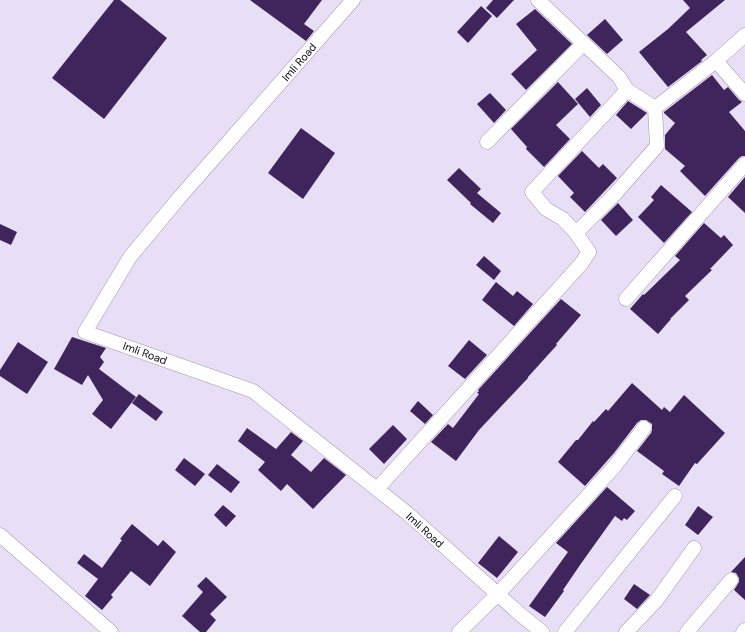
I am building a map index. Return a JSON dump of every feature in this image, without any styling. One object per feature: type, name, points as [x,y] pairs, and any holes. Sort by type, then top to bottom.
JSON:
[{"type":"street","name":"Imli Road","points":[[353,0],[179,198],[130,257],[85,332],[253,391],[406,513],[542,632]]},
{"type":"street","points":[[538,0],[619,77],[627,90],[655,108]]},
{"type":"street","points":[[655,108],[716,61],[745,35]]},
{"type":"street","points":[[487,142],[583,44]]},
{"type":"street","points":[[716,61],[745,94]]},
{"type":"street","points":[[376,489],[580,264],[589,252],[576,233],[563,219],[546,209],[532,192],[627,90]]},
{"type":"street","points":[[576,233],[615,194],[657,146],[655,108]]},
{"type":"street","points":[[626,299],[745,164]]},
{"type":"street","points":[[459,632],[498,594],[614,467],[644,428]]},
{"type":"street","points":[[565,632],[675,496]]},
{"type":"street","points":[[0,535],[111,632]]},
{"type":"street","points":[[626,632],[656,601],[694,548]]},
{"type":"street","points":[[687,632],[731,580]]},
{"type":"building","points":[[114,0],[120,0],[167,38],[104,119],[52,78]]},
{"type":"building","points":[[250,0],[322,0],[304,24],[314,31],[306,41]]},
{"type":"building","points":[[493,0],[514,0],[497,18],[486,8]]},
{"type":"building","points":[[683,0],[725,0],[686,32],[707,55],[701,60],[702,61],[668,87],[639,52],[668,29],[690,8]]},
{"type":"building","points":[[481,6],[492,16],[468,43],[457,32]]},
{"type":"building","points":[[535,9],[572,44],[526,90],[511,74],[537,50],[516,24]]},
{"type":"building","points":[[605,19],[623,40],[607,54],[587,35]]},
{"type":"building","points":[[712,75],[724,90],[728,87],[742,102],[729,112],[745,131],[745,156],[739,158],[705,196],[680,171],[685,166],[665,149],[665,135],[675,123],[664,112]]},
{"type":"building","points":[[558,82],[578,104],[556,125],[570,139],[544,167],[526,149],[527,147],[511,129]]},
{"type":"building","points":[[587,88],[601,105],[590,117],[575,99]]},
{"type":"building","points":[[490,93],[506,110],[494,123],[477,104]]},
{"type":"building","points":[[628,101],[647,113],[631,129],[616,115]]},
{"type":"building","points":[[301,128],[335,153],[303,199],[268,173]]},
{"type":"building","points":[[582,151],[599,168],[603,164],[617,178],[585,212],[570,197],[574,193],[558,176]]},
{"type":"building","points":[[459,168],[481,189],[477,193],[501,213],[493,223],[470,204],[471,203],[447,180]]},
{"type":"building","points":[[745,177],[745,213],[728,197]]},
{"type":"building","points":[[661,185],[692,212],[664,243],[638,217],[654,200],[651,197]]},
{"type":"building","points":[[618,203],[633,220],[616,236],[601,220]]},
{"type":"building","points":[[704,223],[721,238],[724,235],[733,245],[710,269],[712,270],[685,296],[689,300],[670,319],[658,334],[630,309],[643,294],[644,295],[680,260],[675,256]]},
{"type":"building","points":[[0,224],[17,232],[11,245],[0,240]]},
{"type":"building","points":[[484,256],[501,271],[494,280],[476,265]]},
{"type":"building","points":[[496,282],[513,296],[517,291],[533,304],[514,326],[482,300]]},
{"type":"building","points":[[561,299],[581,315],[528,378],[479,430],[456,461],[431,442],[448,424],[453,428],[479,394],[477,393],[479,391],[478,390]]},
{"type":"building","points":[[72,337],[106,348],[100,357],[104,362],[99,369],[136,397],[111,429],[92,414],[103,400],[88,375],[82,385],[54,369]]},
{"type":"building","points":[[469,340],[487,355],[465,379],[448,366]]},
{"type":"building","points":[[18,342],[48,362],[27,394],[0,376],[0,370]]},
{"type":"building","points":[[632,383],[662,410],[664,407],[670,412],[684,395],[725,433],[697,464],[695,463],[679,486],[662,474],[664,471],[637,451],[652,430],[652,424],[646,420],[641,420],[585,486],[558,462],[593,421],[594,422],[606,409],[608,411]]},
{"type":"building","points":[[139,394],[163,412],[156,421],[132,403]]},
{"type":"building","points":[[418,401],[433,415],[425,424],[410,411]]},
{"type":"building","points":[[393,425],[407,439],[384,464],[369,449]]},
{"type":"building","points":[[247,428],[276,449],[291,432],[303,441],[291,455],[311,472],[324,458],[346,475],[313,509],[287,484],[281,491],[258,470],[265,462],[238,441]]},
{"type":"building","points":[[184,458],[205,474],[195,486],[175,470]]},
{"type":"building","points":[[217,464],[240,482],[231,493],[208,475]]},
{"type":"building","points":[[607,487],[635,511],[627,520],[624,518],[622,521],[615,516],[545,617],[529,606],[568,552],[556,543]]},
{"type":"building","points":[[223,505],[236,516],[226,527],[214,515]]},
{"type":"building","points":[[698,506],[713,517],[698,535],[685,525]]},
{"type":"building","points":[[132,524],[158,546],[163,540],[176,552],[150,586],[131,571],[111,595],[113,597],[102,610],[85,596],[98,579],[77,563],[84,554],[102,568],[122,540],[120,539]]},
{"type":"building","points":[[499,536],[518,552],[497,578],[478,563]]},
{"type":"building","points":[[745,557],[745,600],[734,590],[739,582],[739,578],[736,573],[731,572]]},
{"type":"building","points":[[206,577],[227,597],[210,614],[216,620],[206,632],[200,632],[182,616],[203,592],[197,586]]},
{"type":"building","points":[[634,584],[650,595],[637,609],[624,599]]}]
